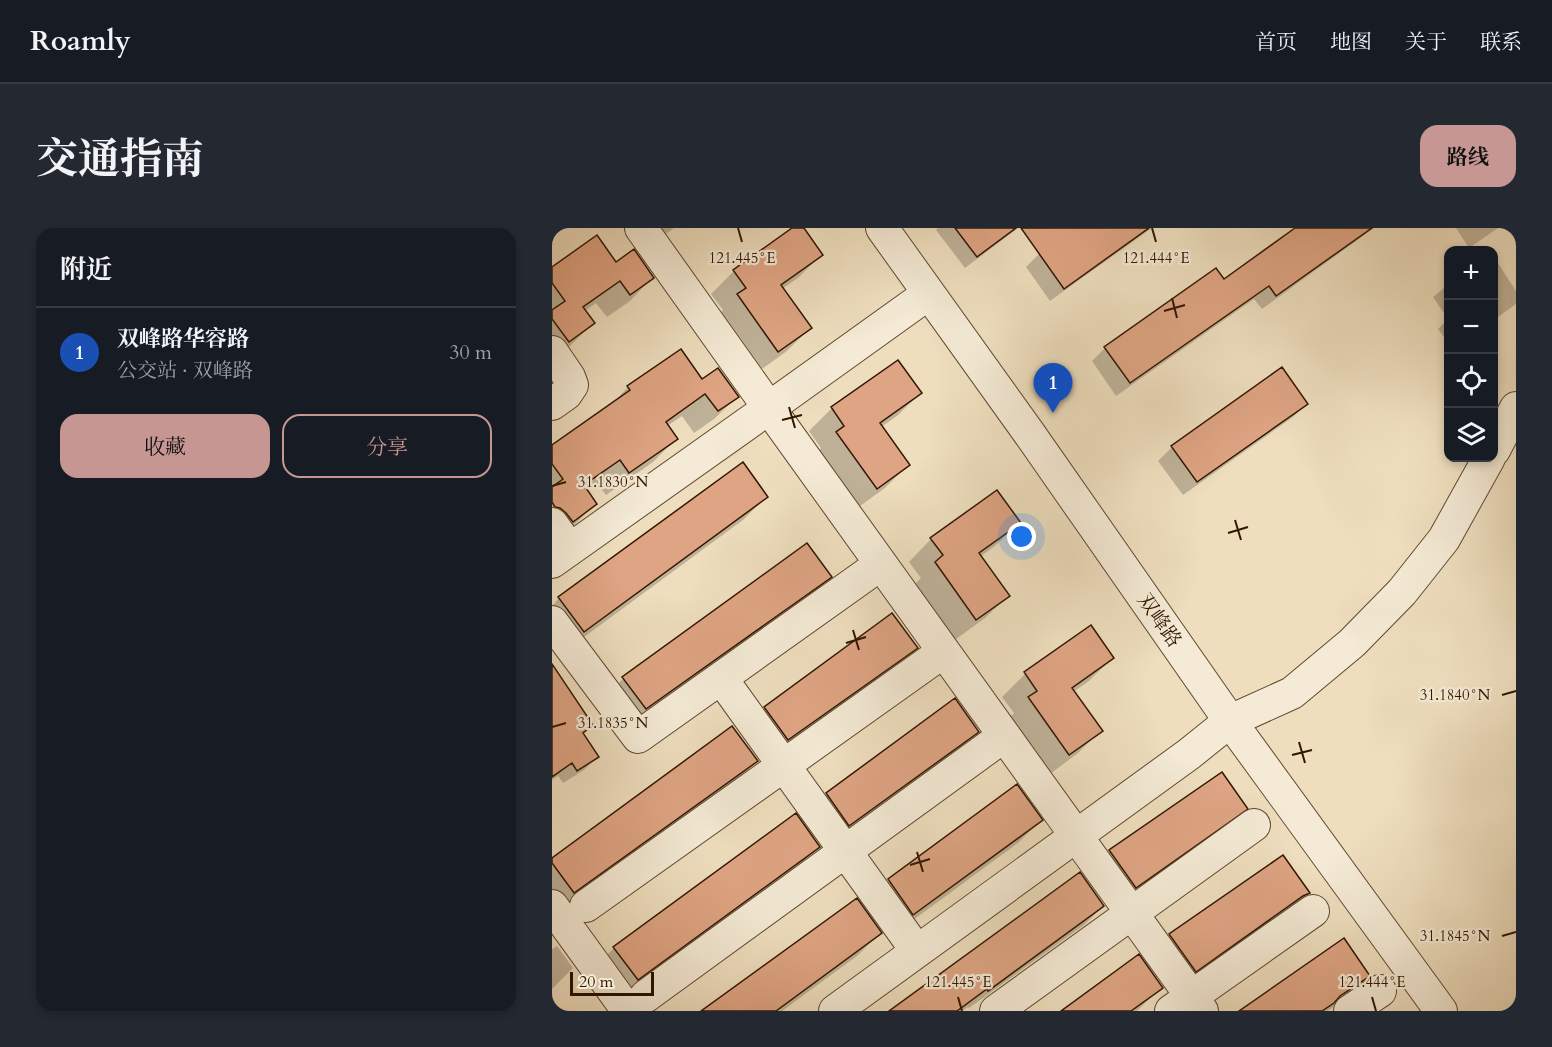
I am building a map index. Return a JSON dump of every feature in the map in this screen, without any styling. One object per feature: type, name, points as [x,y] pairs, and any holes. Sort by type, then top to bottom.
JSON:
[{"type":"street","points":[[641,228],[1131,913],[1188,1006],[1313,910]]},
{"type":"street","name":"双峰路","points":[[882,228],[1029,433],[1230,721],[1441,1011]]},
{"type":"street","points":[[552,524],[561,556],[928,294]]},
{"type":"street","points":[[552,352],[569,377],[572,386],[566,394],[552,404]]},
{"type":"street","points":[[1498,442],[1516,408]]},
{"type":"street","points":[[835,1011],[1230,721],[1292,693],[1352,643],[1402,592],[1444,539],[1487,462]]},
{"type":"street","points":[[552,622],[638,737],[881,564]]},
{"type":"street","points":[[586,906],[943,652]]},
{"type":"street","points":[[721,678],[917,951]]},
{"type":"street","points":[[552,906],[637,1004],[1004,736]]},
{"type":"street","points":[[996,1011],[1254,825]]},
{"type":"street","points":[[1350,1011],[1380,992]]},
{"type":"building","points":[[792,228],[804,228],[823,255],[781,285],[812,328],[778,352],[737,294],[746,288],[733,270]]},
{"type":"building","points":[[955,228],[1016,228],[977,257]]},
{"type":"building","points":[[1021,228],[1149,228],[1064,289]]},
{"type":"building","points":[[1295,228],[1372,228],[1276,296],[1269,286],[1130,383],[1104,347],[1216,268],[1224,279]]},
{"type":"building","points":[[597,235],[616,262],[634,249],[654,278],[630,295],[620,281],[583,307],[595,323],[569,342],[552,319],[552,310],[565,301],[552,283],[552,267]]},
{"type":"building","points":[[681,349],[702,379],[718,368],[739,397],[718,411],[705,394],[666,422],[678,439],[629,473],[620,460],[584,485],[597,504],[573,522],[552,502],[552,487],[563,479],[552,464],[552,445],[630,390],[627,386]]},
{"type":"building","points":[[898,360],[922,393],[880,423],[910,465],[877,489],[836,432],[844,426],[831,407]]},
{"type":"building","points":[[1282,367],[1308,404],[1197,482],[1171,446]]},
{"type":"building","points":[[743,462],[768,497],[584,632],[558,597]]},
{"type":"building","points":[[997,490],[1021,523],[979,553],[1010,596],[976,620],[935,562],[943,555],[930,538]]},
{"type":"building","points":[[807,543],[832,577],[646,709],[622,677]]},
{"type":"building","points":[[892,613],[918,648],[788,740],[764,707]]},
{"type":"building","points":[[1091,625],[1114,658],[1072,688],[1103,731],[1069,755],[1028,697],[1037,691],[1024,672]]},
{"type":"building","points":[[552,664],[593,725],[583,733],[599,757],[577,771],[572,763],[552,777]]},
{"type":"building","points":[[955,698],[979,732],[849,826],[826,793]]},
{"type":"building","points":[[732,726],[758,761],[574,893],[552,863],[552,858]]},
{"type":"building","points":[[1222,772],[1248,809],[1136,888],[1109,850]]},
{"type":"building","points":[[1017,784],[1043,820],[913,915],[888,879]]},
{"type":"building","points":[[796,813],[820,847],[638,980],[613,947]]},
{"type":"building","points":[[1283,855],[1310,893],[1196,972],[1169,934]]},
{"type":"building","points":[[1080,872],[1104,906],[988,991],[987,989],[957,1011],[889,1011]]},
{"type":"building","points":[[857,898],[882,933],[776,1011],[701,1011]]},
{"type":"building","points":[[1344,938],[1370,976],[1340,996],[1334,1003],[1322,1011],[1239,1011]]},
{"type":"building","points":[[1139,954],[1163,988],[1131,1011],[1061,1011]]},
{"type":"place","name":"双峰路华容路","points":[[1053,413]]}]
